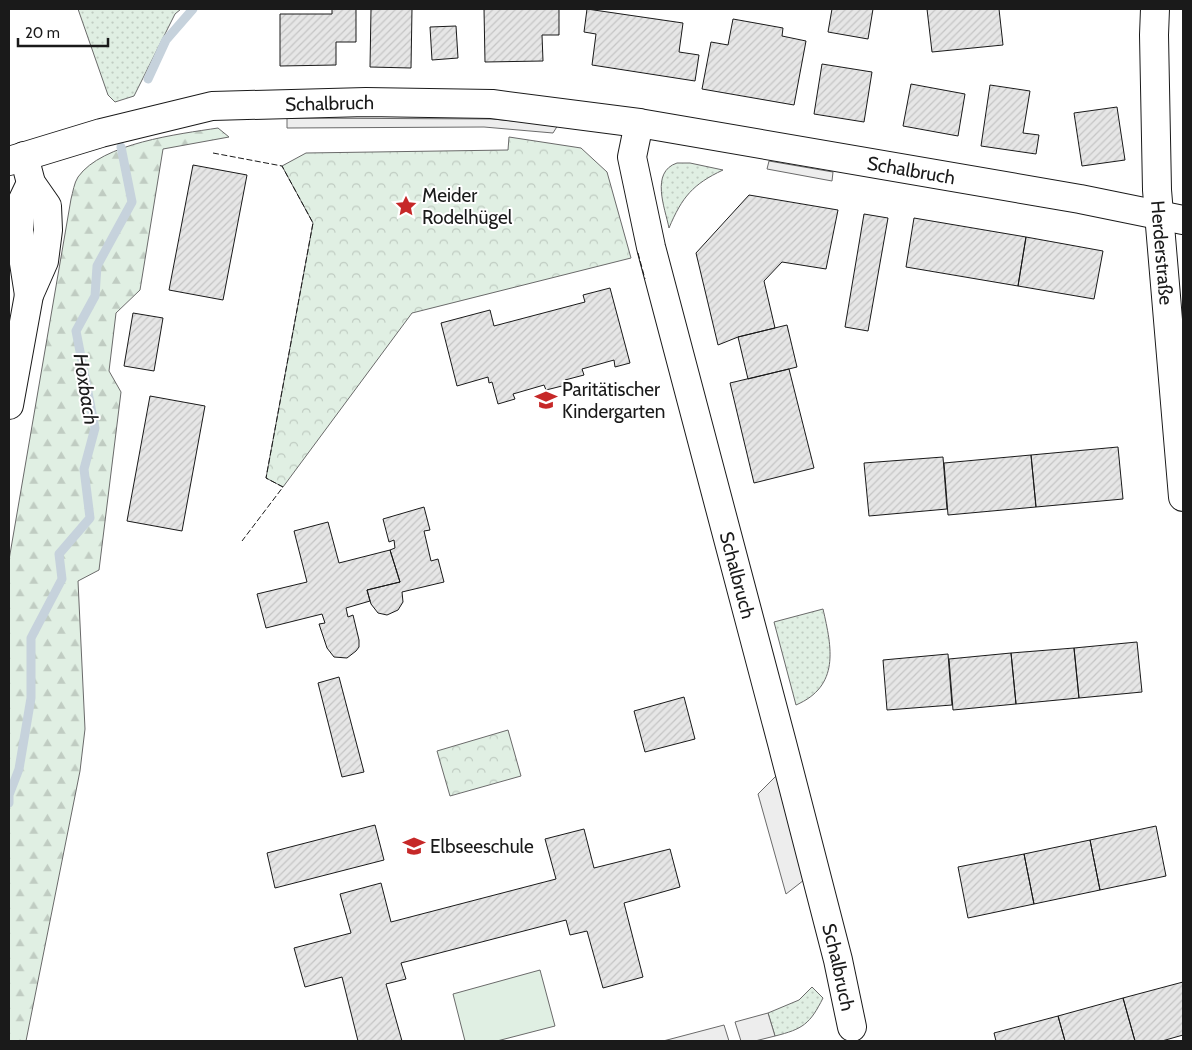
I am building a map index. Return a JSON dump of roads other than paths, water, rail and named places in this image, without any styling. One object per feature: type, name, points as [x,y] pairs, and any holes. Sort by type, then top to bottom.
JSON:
[{"type":"street","name":"Herderstraße","points":[[1155,9],[1154,35],[1171,218],[1183,497]]},
{"type":"street","name":"Schalbruch","points":[[9,405],[29,295],[44,260],[48,230],[47,206],[17,159],[101,133],[212,106],[366,102],[492,104],[639,123],[1042,192],[1171,218]]},
{"type":"street","name":"Schalbruch","points":[[639,123],[632,157],[651,247],[782,742],[838,960],[852,1027]]},
{"type":"waterway","name":"Hoxbach","points":[[148,79],[166,40],[193,9]]},
{"type":"waterway","name":"Hoxbach","points":[[9,803],[9,795],[19,769],[31,698],[31,638],[62,579],[59,554],[90,518],[84,469],[95,428],[76,331],[95,296],[97,266],[132,202],[121,147]]},
{"type":"place","name":"Meider Rodelhügel","points":[[406,206]]},
{"type":"place","name":"Paritätischer Kindergarten","points":[[546,400]]},
{"type":"place","name":"Elbseeschule","points":[[414,846]]}]
